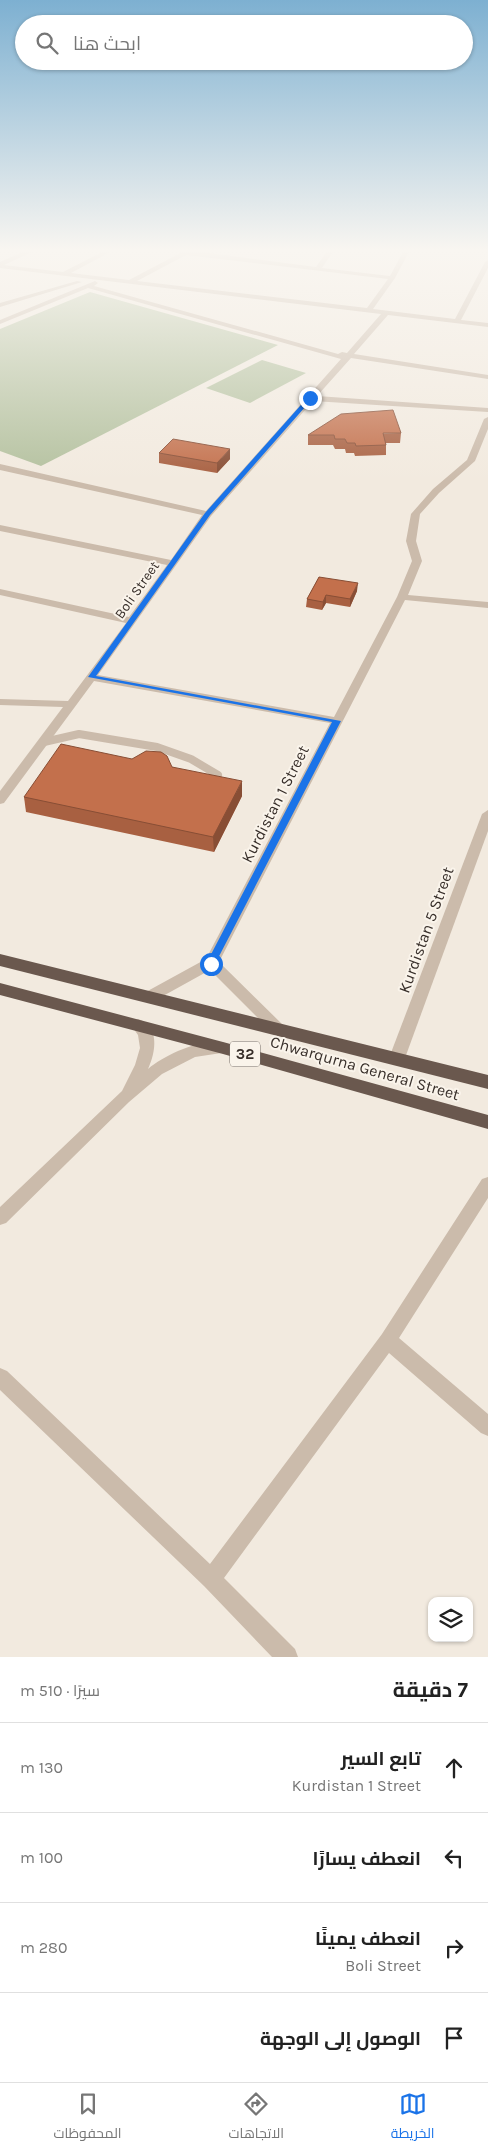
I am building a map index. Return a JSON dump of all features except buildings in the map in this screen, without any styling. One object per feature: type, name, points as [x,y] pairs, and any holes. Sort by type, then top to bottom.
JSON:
[{"type":"highway","name":"Chwarqurna General Street","points":[[0,960],[488,1082]]},
{"type":"highway","name":"Chwarqurna General Street","points":[[0,989],[223,1048],[488,1122]]},
{"type":"street","points":[[233,327],[305,348],[345,357],[488,376]]},
{"type":"street","name":"Boli Street","points":[[0,800],[208,514],[373,327]]},
{"type":"street","points":[[310,398],[488,410]]},
{"type":"street","name":"Kurdistan 1 Street","points":[[211,964],[402,598],[417,561],[411,541],[416,514],[436,491],[471,461],[488,419]]},
{"type":"street","points":[[0,467],[208,514]]},
{"type":"street","points":[[0,528],[172,563]]},
{"type":"street","points":[[0,592],[132,621]]},
{"type":"street","points":[[402,598],[488,605]]},
{"type":"street","points":[[91,677],[337,721]]},
{"type":"street","points":[[0,702],[71,704]]},
{"type":"street","name":"Kurdistan 5 Street","points":[[397,1058],[488,814]]},
{"type":"street","points":[[149,998],[211,964],[279,1030]]},
{"type":"street","points":[[124,1098],[145,1061],[148,1052],[145,1034],[138,1025]]},
{"type":"street","points":[[0,1218],[124,1098],[168,1062],[194,1051],[223,1048]]},
{"type":"street","points":[[211,1580],[388,1340],[488,1184]]},
{"type":"street","points":[[388,1340],[488,1426]]},
{"type":"street","points":[[0,1377],[211,1580],[287,1657]]},
{"type":"lane","points":[[44,742],[79,734],[157,747],[191,759],[218,774]]},
{"type":"green space","points":[[4,327],[215,327],[278,345],[41,466],[0,451],[0,329]]},
{"type":"green space","points":[[262,360],[306,373],[250,403],[206,388]]},
{"type":"route","points":[[211,964],[337,721],[91,677],[208,514],[310,398]]}]
